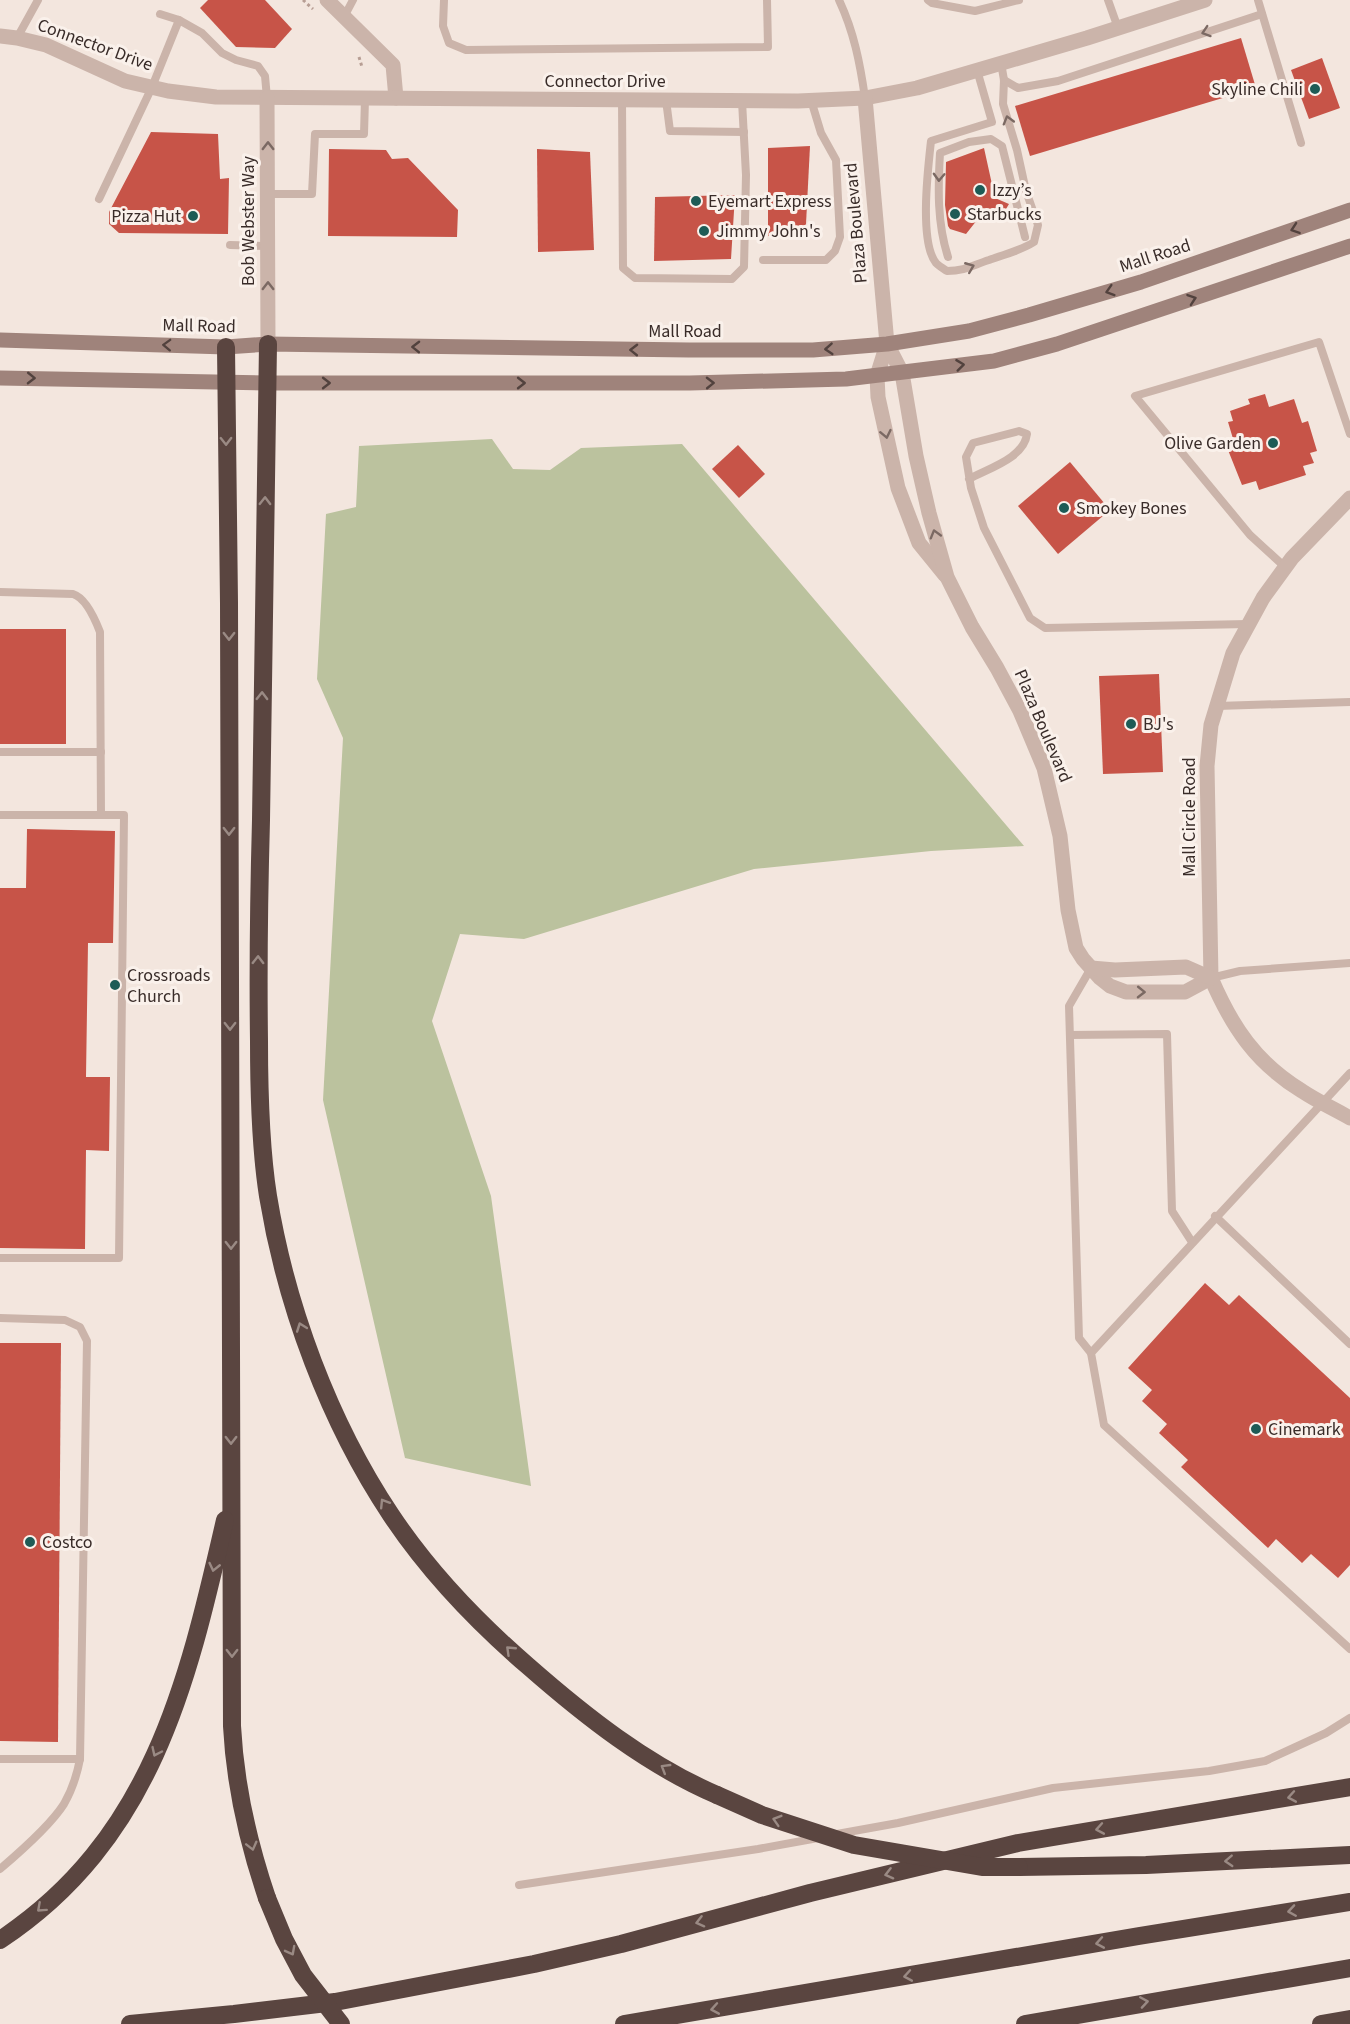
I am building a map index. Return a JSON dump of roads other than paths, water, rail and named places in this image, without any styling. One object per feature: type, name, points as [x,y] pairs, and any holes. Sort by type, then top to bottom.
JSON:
[{"type":"highway","points":[[268,344],[258,991],[260,1105],[268,1194],[282,1265],[297,1316],[316,1367],[364,1472],[392,1517],[435,1574],[465,1607],[516,1656],[587,1715],[624,1743],[695,1786],[762,1815],[854,1845],[982,1867],[1146,1865],[1350,1855]]},
{"type":"highway","points":[[226,347],[234,1762],[237,1788],[267,1898],[303,1975],[341,2024]]},
{"type":"highway","points":[[0,1940],[30,1918],[94,1856],[137,1793],[165,1733],[187,1673],[232,1489]]},
{"type":"highway","points":[[130,2024],[335,2002],[534,1964],[621,1944],[810,1893],[1018,1843],[1350,1787]]},
{"type":"highway","points":[[624,2024],[1350,1902]]},
{"type":"highway","points":[[1025,2024],[1350,1968]]},
{"type":"highway","points":[[1321,2024],[1350,2019]]},
{"type":"main road","name":"Mall Road","points":[[0,340],[226,347],[268,344],[700,350],[813,350],[887,344],[969,332],[1029,315],[1141,282],[1350,210]]},
{"type":"main road","points":[[0,378],[267,383],[690,383],[846,380],[994,361],[1057,344],[1350,246]]},
{"type":"street","points":[[327,0],[393,65],[396,98]]},
{"type":"street","name":"Connector Drive","points":[[0,36],[46,45],[124,81],[216,97],[812,100],[865,98],[917,88],[1205,0]]},
{"type":"street","name":"Bob Webster Way","points":[[267,98],[268,344]]},
{"type":"street","name":"Plaza Boulevard","points":[[865,98],[887,344],[902,373],[916,456],[947,577],[972,627],[1020,711],[1044,768],[1060,836],[1071,930],[1076,948],[1091,968],[1110,986],[1126,992],[1185,992],[1211,978]]},
{"type":"street","name":"Plaza Boulevard","points":[[887,344],[877,376],[878,397],[901,497],[919,543],[947,577]]},
{"type":"street","name":"Mall Circle Road","points":[[1350,498],[1292,558],[1263,598],[1248,624],[1233,653],[1211,725],[1207,766],[1211,978],[1225,1011],[1258,1057],[1296,1087],[1350,1118]]},
{"type":"street","points":[[1091,968],[1116,970],[1186,967],[1211,978]]},
{"type":"lane","points":[[17,38],[38,0]]},
{"type":"lane","points":[[344,17],[353,0]]},
{"type":"lane","points":[[444,0],[443,26],[449,43],[466,50],[768,47],[767,0]]},
{"type":"lane","points":[[839,0],[850,24],[859,57],[865,98]]},
{"type":"lane","points":[[928,0],[932,3],[975,11],[1020,0]]},
{"type":"lane","points":[[1108,0],[1118,28]]},
{"type":"lane","points":[[1258,0],[1301,143]]},
{"type":"lane","points":[[160,14],[179,20],[202,33],[222,53],[236,60],[258,66],[265,76],[267,98]]},
{"type":"lane","points":[[1004,80],[1018,88],[1058,81],[1262,14]]},
{"type":"lane","points":[[99,199],[152,87],[179,20]]},
{"type":"lane","points":[[977,70],[992,122],[931,141],[926,181],[928,242],[935,262],[947,272],[962,271],[1022,249],[1034,242],[1038,225],[1026,191],[1003,104],[1004,80],[1001,63]]},
{"type":"lane","points":[[267,194],[312,194],[315,134],[364,134],[365,99]]},
{"type":"lane","points":[[622,100],[623,268],[635,278],[732,279],[744,267],[746,175],[742,101]]},
{"type":"lane","points":[[666,100],[670,131],[744,132]]},
{"type":"lane","points":[[764,261],[826,260],[835,251],[840,237],[836,160],[821,133],[812,100]]},
{"type":"lane","points":[[928,242],[948,257],[941,236],[938,190],[940,153],[969,142],[990,139],[1002,146],[1025,237],[1038,225]]},
{"type":"lane","points":[[230,245],[267,246]]},
{"type":"lane","points":[[1285,567],[1250,535],[1135,396],[1319,342],[1350,434]]},
{"type":"lane","points":[[969,479],[1020,451],[1026,442],[1027,434],[1019,431],[973,442],[966,457],[969,479],[984,528],[1030,618],[1045,628],[1248,624]]},
{"type":"lane","points":[[0,592],[80,596],[100,632],[101,815]]},
{"type":"lane","points":[[1217,706],[1350,702]]},
{"type":"lane","points":[[0,752],[101,752]]},
{"type":"lane","points":[[0,815],[124,815],[119,1258],[0,1258]]},
{"type":"lane","points":[[1211,978],[1240,971],[1350,963]]},
{"type":"lane","points":[[1091,968],[1069,1006],[1079,1338],[1090,1353],[1104,1425],[1350,1649]]},
{"type":"lane","points":[[1070,1035],[1167,1034],[1172,1211],[1192,1242]]},
{"type":"lane","points":[[1090,1353],[1350,1073]]},
{"type":"lane","points":[[1215,1216],[1350,1344]]},
{"type":"lane","points":[[0,1318],[65,1320],[80,1327],[87,1341],[80,1760],[76,1778],[63,1805],[39,1832],[0,1869]]},
{"type":"lane","points":[[519,1885],[758,1849],[898,1823],[1053,1788],[1209,1771],[1265,1761],[1326,1733],[1350,1718]]},
{"type":"lane","points":[[0,1759],[80,1760]]},
{"type":"place","name":"Skyline Chili","points":[[1315,89]]},
{"type":"place","name":"Izzy’s","points":[[980,190]]},
{"type":"place","name":"Eyemart Express","points":[[696,201]]},
{"type":"place","name":"Starbucks","points":[[955,214]]},
{"type":"place","name":"Pizza Hut","points":[[193,216]]},
{"type":"place","name":"Jimmy John's","points":[[704,231]]},
{"type":"place","name":"Olive Garden","points":[[1273,443]]},
{"type":"place","name":"Smokey Bones","points":[[1064,508]]},
{"type":"place","name":"BJ's","points":[[1131,724]]},
{"type":"place","name":"Crossroads Church","points":[[115,985]]},
{"type":"place","name":"Cinemark","points":[[1256,1429]]},
{"type":"place","name":"Costco","points":[[30,1542]]}]
